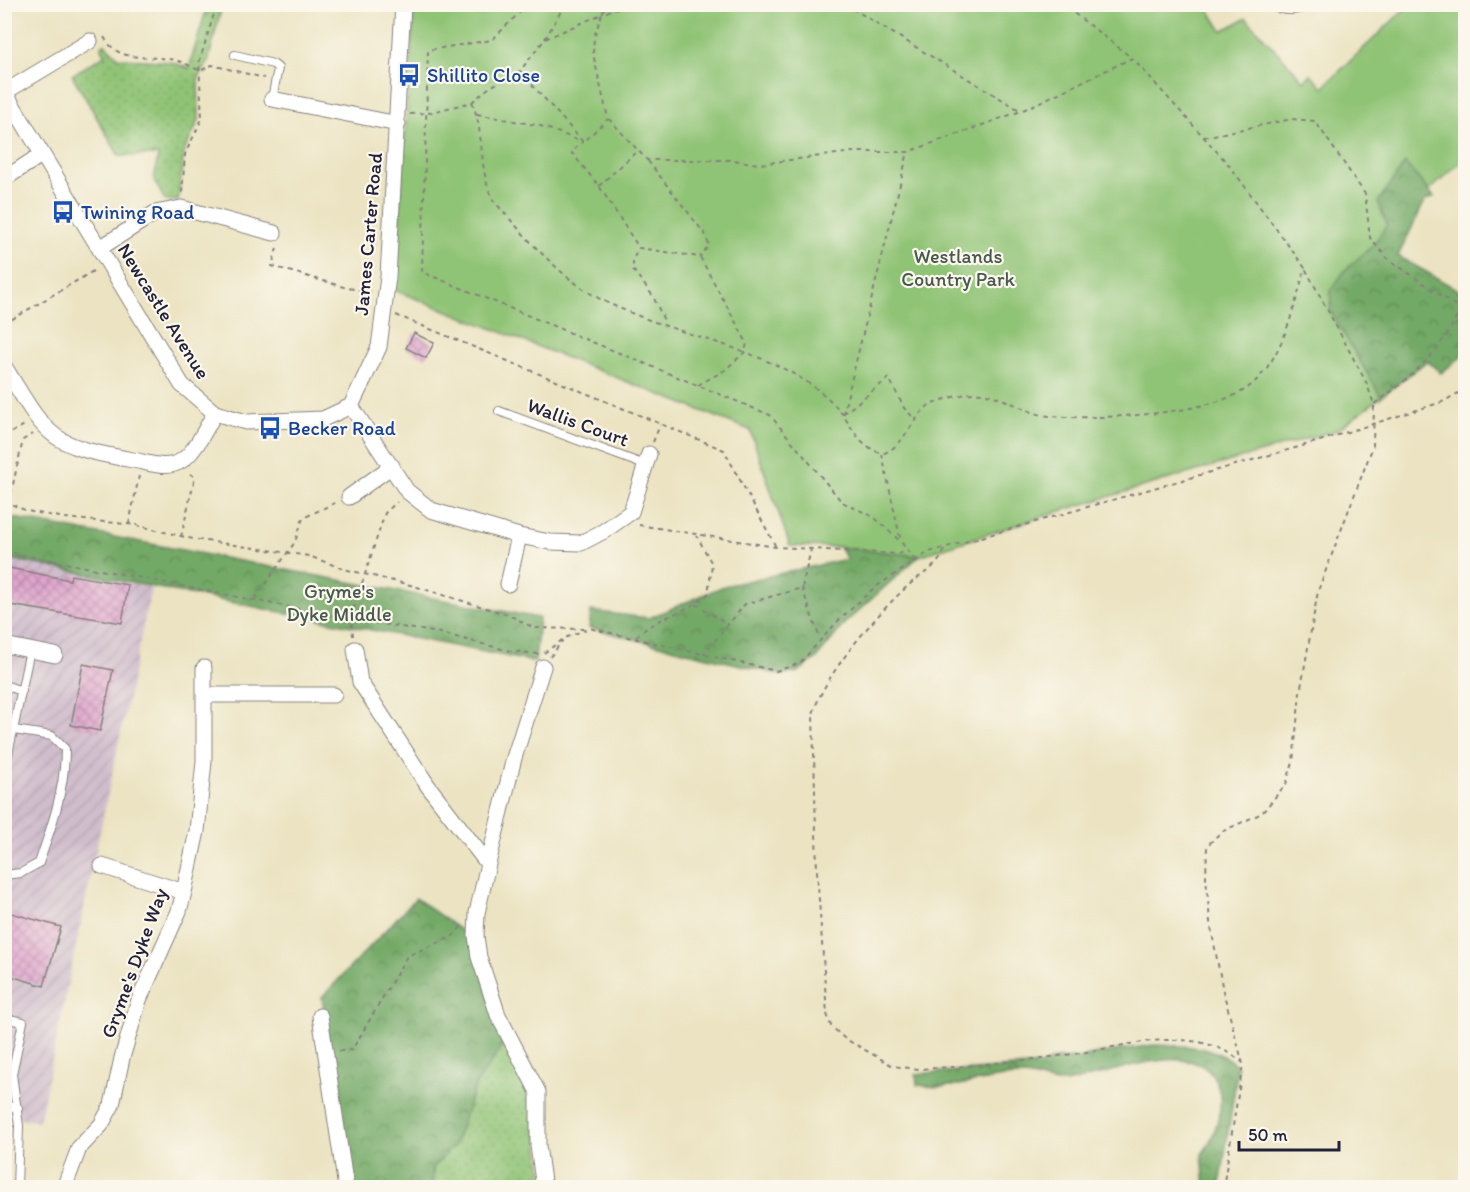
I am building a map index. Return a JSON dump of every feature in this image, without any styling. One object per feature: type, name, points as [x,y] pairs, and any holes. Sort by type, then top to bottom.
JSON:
[{"type":"street","name":"James Carter Road","points":[[351,406],[379,347],[398,119],[403,4]]},
{"type":"street","points":[[5,91],[90,40]]},
{"type":"street","name":"Newcastle Avenue","points":[[5,91],[41,155],[182,385],[215,412],[246,422],[299,422],[323,419],[351,406]]},
{"type":"street","points":[[272,99],[398,119]]},
{"type":"street","points":[[4,179],[41,155]]},
{"type":"street","points":[[100,248],[155,213],[181,208],[274,233]]},
{"type":"street","points":[[4,366],[39,423],[56,440],[74,447],[142,462],[167,467],[188,455],[215,412]]},
{"type":"street","points":[[351,406],[407,491],[431,510],[519,536],[550,542],[581,543],[631,512],[647,459]]},
{"type":"street","points":[[349,497],[392,466]]},
{"type":"street","points":[[508,584],[519,536]]},
{"type":"street","points":[[4,645],[55,655]]},
{"type":"street","points":[[355,649],[360,681],[428,786],[488,864]]},
{"type":"street","points":[[543,667],[514,758],[488,864],[476,936],[485,984],[508,1037],[530,1073],[538,1092],[538,1146],[544,1188]]},
{"type":"street","name":"Gryme's Dyke Way","points":[[64,1188],[79,1148],[101,1125],[112,1105],[122,1058],[140,1000],[175,920],[184,892],[197,831],[204,761],[204,668]]},
{"type":"street","points":[[205,695],[334,694]]},
{"type":"street","points":[[102,866],[184,892]]},
{"type":"street","points":[[320,1016],[346,1188]]},
{"type":"lane","points":[[1267,4],[1279,10],[1294,11],[1314,4]]},
{"type":"lane","points":[[1294,4],[1304,8]]},
{"type":"lane","points":[[235,55],[273,64],[278,68],[272,99]]},
{"type":"lane","name":"Wallis Court","points":[[499,411],[647,459]]},
{"type":"lane","points":[[4,773],[30,650]]},
{"type":"lane","points":[[4,685],[22,691]]},
{"type":"lane","points":[[4,875],[21,873],[39,863],[58,803],[65,770],[65,748],[52,736],[14,730]]},
{"type":"lane","points":[[4,1018],[23,1022],[8,1074],[18,1108],[17,1188]]},
{"type":"lane","points":[[4,1106],[18,1108]]},
{"type":"path","points":[[181,208],[185,154],[202,119],[200,71],[202,52],[217,4]]},
{"type":"path","points":[[528,4],[492,40],[428,50],[422,272],[770,416],[842,502],[874,517],[901,542],[915,560]]},
{"type":"path","points":[[398,119],[472,102],[490,87],[520,71],[545,39],[565,4]]},
{"type":"path","points":[[606,4],[594,37],[593,54],[608,118],[647,159],[705,234],[709,245],[700,257]]},
{"type":"path","points":[[545,39],[627,4]]},
{"type":"path","points":[[844,4],[1021,111]]},
{"type":"path","points":[[1062,4],[1132,58],[1229,165],[1305,268],[1366,382],[1374,404],[1373,447],[1368,466],[1318,591],[1300,693],[1293,762],[1286,784],[1262,813],[1221,832],[1207,846],[1206,877],[1212,932],[1223,991],[1243,1064],[1223,1188]]},
{"type":"path","points":[[90,40],[102,33],[119,53],[129,57],[169,58],[200,71],[212,65],[276,81]]},
{"type":"path","points":[[647,159],[733,160],[759,164],[853,152],[908,152],[1021,111],[1132,58]]},
{"type":"path","points":[[520,71],[583,142]]},
{"type":"path","points":[[472,102],[477,114],[486,186],[493,200],[561,271],[605,302],[779,366],[816,389],[843,414],[856,437],[869,448],[882,454],[893,450],[902,441],[929,404],[974,393],[1012,403],[1048,417],[1179,411],[1220,402],[1250,386],[1270,362],[1291,318],[1305,268]]},
{"type":"path","points":[[477,114],[541,126],[583,142]]},
{"type":"path","points":[[608,118],[572,152],[599,186],[639,248],[700,257]]},
{"type":"path","points":[[1204,137],[1292,119],[1315,121],[1365,194],[1370,238],[1388,258],[1460,309],[1452,328],[1423,367],[1374,404]]},
{"type":"path","points":[[599,186],[638,150]]},
{"type":"path","points":[[843,414],[908,152]]},
{"type":"path","points":[[274,233],[281,234],[272,266],[347,288],[384,302],[660,425],[724,450],[776,548]]},
{"type":"path","points":[[639,248],[633,259],[633,270],[653,296],[665,324]]},
{"type":"path","points":[[698,385],[725,370],[745,352],[747,343],[700,257]]},
{"type":"path","points":[[4,324],[108,262]]},
{"type":"path","points":[[843,414],[889,378],[904,408],[917,421]]},
{"type":"path","points":[[4,501],[27,511],[65,518],[129,524],[181,537],[309,556],[509,615],[534,628],[586,629],[776,671],[800,663],[837,622],[874,588],[929,552],[944,550],[1316,442],[1442,402],[1466,389]]},
{"type":"path","points":[[4,438],[39,423]]},
{"type":"path","points":[[9,502],[23,441],[39,423]]},
{"type":"path","points":[[647,459],[660,425]]},
{"type":"path","points":[[882,454],[901,542]]},
{"type":"path","points":[[129,524],[142,462]]},
{"type":"path","points":[[174,464],[195,477],[181,537]]},
{"type":"path","points":[[355,649],[351,619],[385,513],[407,491]]},
{"type":"path","points":[[255,599],[295,542],[303,518],[349,497]]},
{"type":"path","points":[[619,521],[776,548],[898,554],[908,551]]},
{"type":"path","points":[[635,639],[650,623],[696,604],[708,594],[712,564],[697,536]]},
{"type":"path","points":[[811,549],[802,588],[820,640]]},
{"type":"path","points":[[4,550],[351,619],[441,633],[510,651],[542,654],[565,638],[586,629]]},
{"type":"path","points":[[944,550],[942,559],[909,585],[864,635],[816,699],[813,714],[821,955],[827,1014],[831,1026],[844,1038],[893,1066],[918,1070],[1076,1054],[1133,1042],[1170,1040],[1217,1049],[1243,1064]]},
{"type":"path","points":[[703,655],[746,604],[802,588]]},
{"type":"path","points":[[696,604],[728,625]]},
{"type":"path","points":[[543,667],[565,638]]},
{"type":"path","points":[[325,1052],[352,1050],[407,956],[452,937],[479,908]]},
{"type":"shaded area","points":[[4,558],[151,588],[39,1122],[5,1116]]},
{"type":"green space","name":"Westlands Country Park","points":[[483,4],[1206,5],[1222,31],[1246,18],[1304,81],[1311,74],[1323,87],[1409,5],[1465,5],[1465,158],[1429,191],[1405,163],[1378,202],[1387,225],[1373,245],[1346,269],[1331,290],[1330,311],[1381,397],[1337,430],[1060,511],[919,556],[839,547],[790,546],[750,430],[394,290],[414,9],[481,15]]},
{"type":"green space","points":[[222,5],[208,62],[198,79],[199,120],[184,152],[178,201],[165,200],[154,180],[158,155],[119,156],[72,75],[105,55],[101,46],[105,44],[119,58],[170,62],[189,68],[207,7]]},
{"type":"green space","points":[[1405,163],[1434,197],[1425,201],[1398,256],[1465,294],[1465,354],[1441,373],[1427,361],[1381,397],[1330,311],[1331,290],[1346,269],[1373,245],[1378,202]]},
{"type":"green space","name":"Gryme's Dyke Middle","points":[[4,516],[539,618],[535,662],[5,558]]},
{"type":"green space","points":[[839,547],[919,556],[845,623],[817,658],[798,672],[781,675],[589,628],[591,611],[649,618],[724,586],[847,559]]},
{"type":"green space","points":[[416,898],[471,938],[505,1042],[475,1086],[455,1144],[433,1167],[432,1186],[350,1187],[322,997]]},
{"type":"green space","points":[[508,1037],[530,1073],[544,1187],[432,1188],[433,1167],[455,1144],[475,1086]]},
{"type":"green space","points":[[1154,1045],[1188,1046],[1210,1050],[1230,1059],[1238,1067],[1220,1187],[1205,1187],[1202,1154],[1217,1124],[1220,1106],[1219,1090],[1210,1072],[1195,1062],[1174,1060],[1151,1062],[1065,1083],[1020,1076],[943,1087],[917,1085],[916,1074],[1042,1065],[1057,1059],[1077,1058]]},
{"type":"building","points":[[414,333],[434,343],[426,358],[406,348]]},
{"type":"building","points":[[4,567],[70,580],[71,575],[128,585],[122,623],[4,604]]},
{"type":"building","points":[[83,664],[113,670],[100,731],[71,725]]},
{"type":"building","points":[[4,911],[61,927],[44,986],[4,974]]},
{"type":"place","name":"Shillito Close","points":[[409,75]]},
{"type":"place","name":"Twining Road","points":[[63,212]]},
{"type":"place","name":"Becker Road","points":[[270,428]]}]
